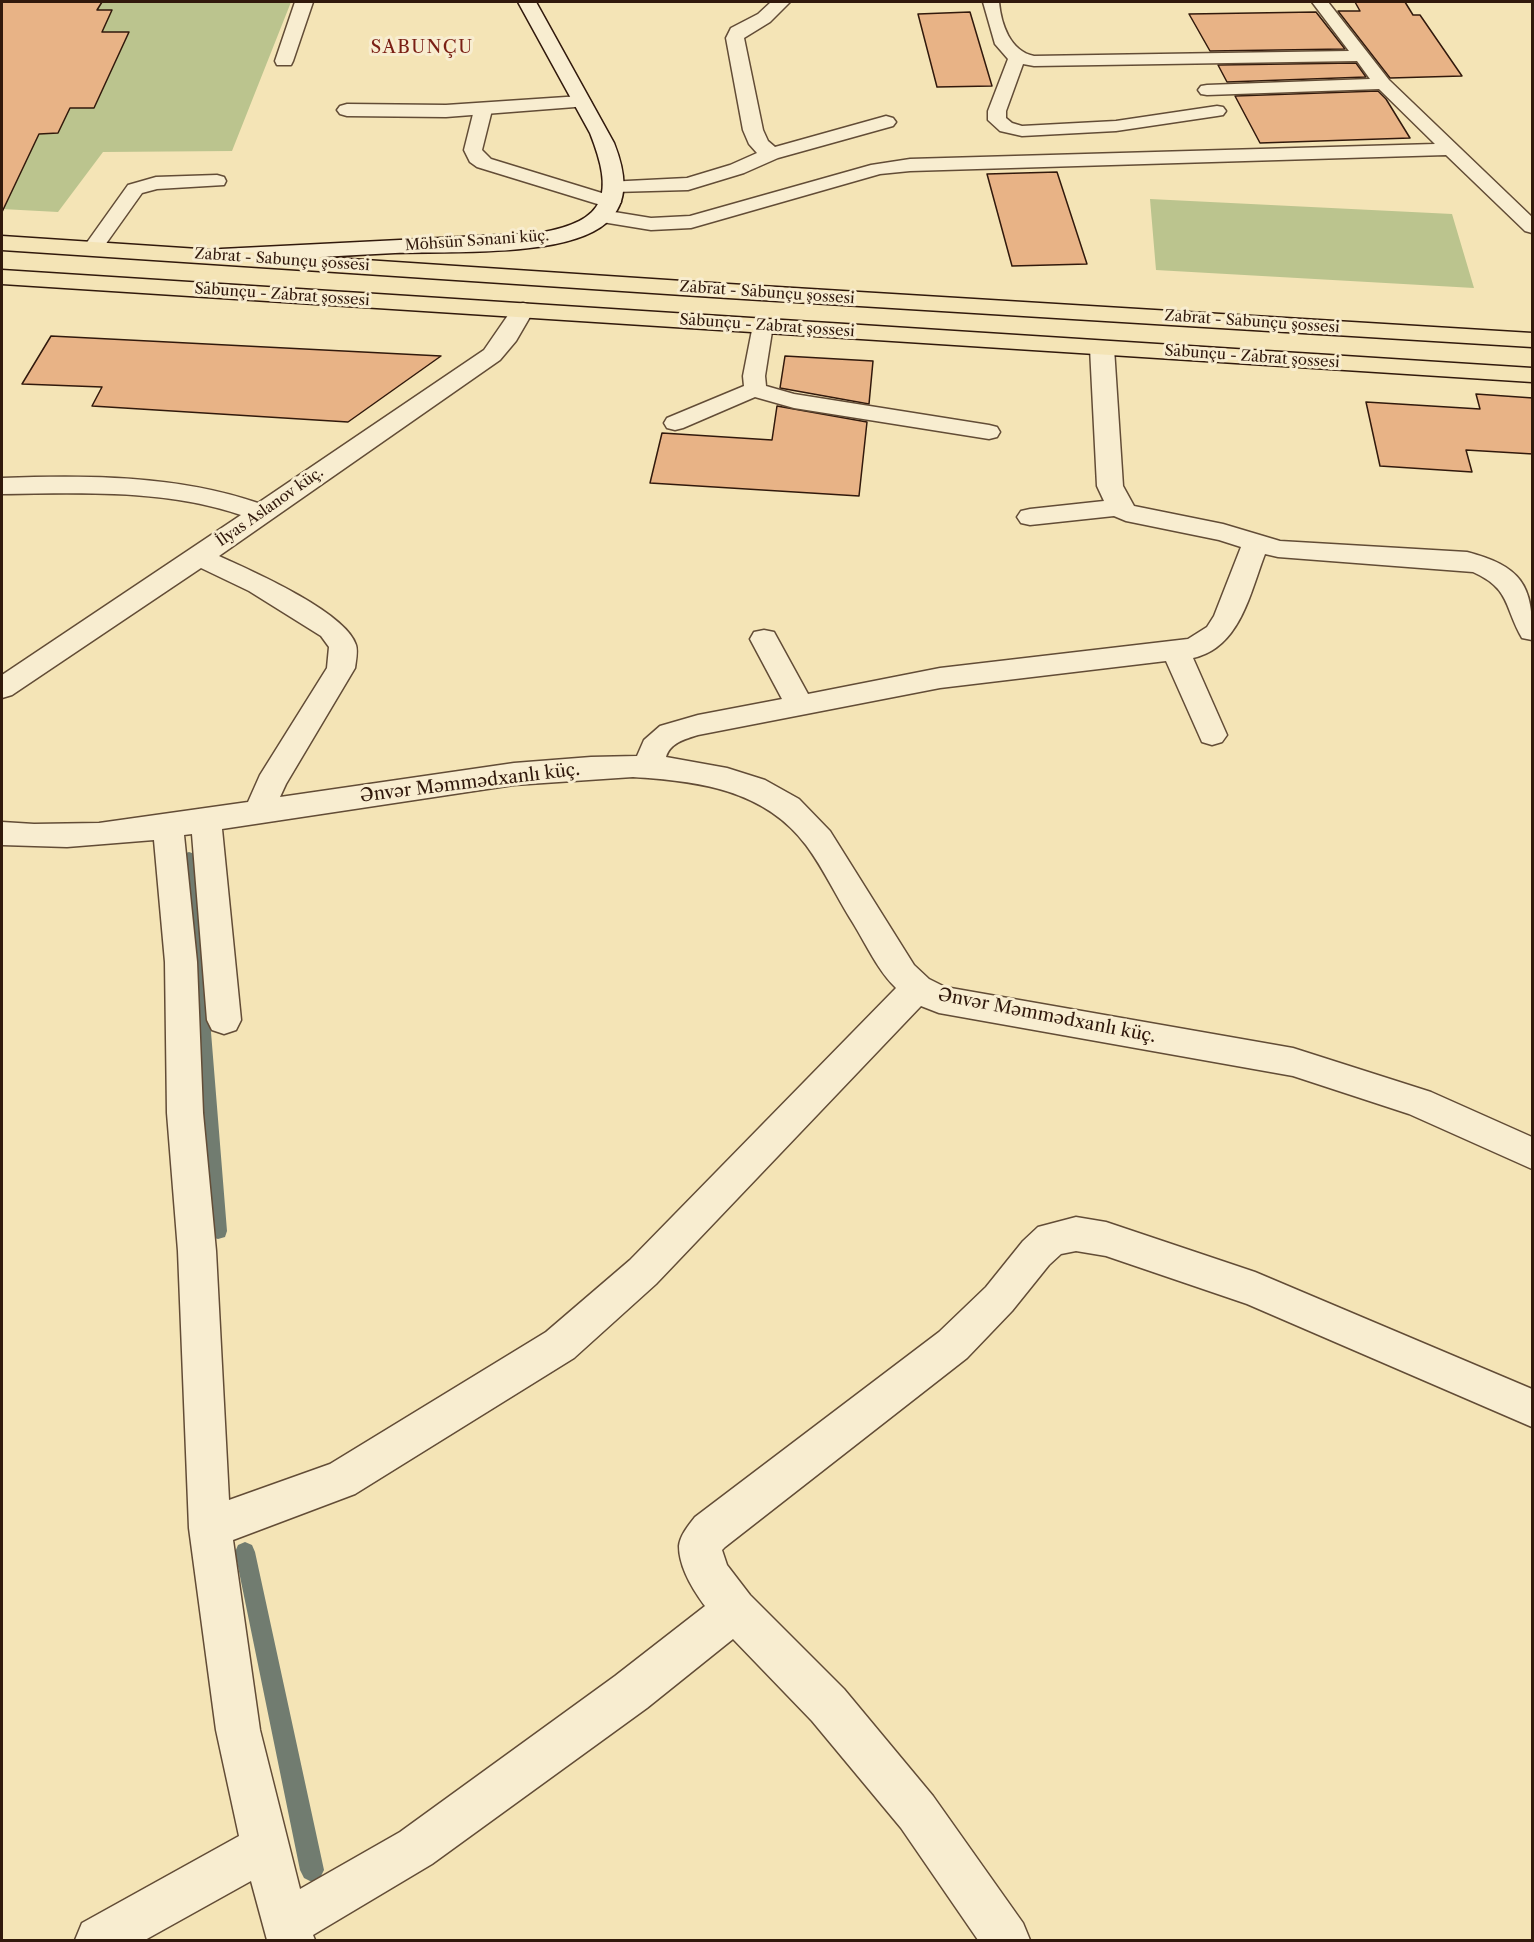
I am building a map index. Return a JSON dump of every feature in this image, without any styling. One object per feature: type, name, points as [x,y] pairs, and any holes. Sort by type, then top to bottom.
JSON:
[{"type":"main road","name":"Zabrat - Sabunçu şossesi","points":[[2,243],[1533,340]]},
{"type":"main road","name":"Sabunçu - Zabrat şossesi","points":[[2,277],[1533,375]]},
{"type":"street","points":[[284,61],[304,2]]},
{"type":"street","points":[[527,2],[600,133],[614,171],[609,201],[688,184],[737,169],[771,154],[886,122]]},
{"type":"street","points":[[771,154],[759,144],[753,130],[735,38],[738,32],[771,13],[781,2]]},
{"type":"street","points":[[347,110],[483,110],[581,102]]},
{"type":"street","name":"Möhsün Sənani küç.","points":[[217,256],[520,241],[571,233],[591,224],[609,201]]},
{"type":"street","name":"İlyas Aslanov küç.","points":[[2,687],[199,557],[468,373],[492,355],[504,341],[523,310]]},
{"type":"street","points":[[1102,348],[1110,486],[1119,507],[1126,513],[1140,518],[1193,525],[1278,549],[1312,553],[1467,561],[1490,567],[1502,574],[1513,586],[1533,631]]},
{"type":"street","points":[[2,486],[82,485],[161,489],[210,497],[261,513]]},
{"type":"street","points":[[1030,517],[1119,507]]},
{"type":"street","points":[[649,767],[654,747],[670,733],[698,725],[990,671],[1195,648],[1217,634],[1228,616],[1256,543]]},
{"type":"street","points":[[199,557],[259,585],[331,629],[343,646],[341,668],[271,783],[259,812]]},
{"type":"street","points":[[764,639],[800,705]]},
{"type":"street","points":[[1176,651],[1212,735]]},
{"type":"street","name":"Ənvər Məmmədxanlı küç.","points":[[2,833],[27,836],[94,834],[168,827],[514,774],[565,769],[649,767],[701,772],[736,780],[764,790],[791,811],[814,833],[902,974],[917,988],[939,999],[1293,1062],[1419,1102],[1533,1154]]},
{"type":"street","points":[[206,820],[224,1020]]},
{"type":"street","points":[[168,827],[181,962],[185,1113],[197,1251],[210,1527],[238,1730],[265,1846],[289,1932],[416,1848],[631,1692],[735,1610]]},
{"type":"street","points":[[210,1527],[341,1480],[397,1448],[560,1345],[643,1272],[917,988]]},
{"type":"street","points":[[994,1936],[917,1812],[843,1723],[735,1610],[712,1580],[703,1562],[700,1544],[710,1532],[953,1345],[999,1299],[1036,1253],[1051,1239],[1076,1234],[1106,1239],[1255,1289],[1533,1408]]},
{"type":"street","points":[[99,1941],[265,1846]]},
{"type":"lane","points":[[991,2],[991,8],[1007,52],[1017,58],[1034,61],[1362,56]]},
{"type":"lane","points":[[1320,2],[1383,84],[1533,227]]},
{"type":"lane","points":[[1017,58],[997,111],[997,120],[1006,128],[1022,131],[1116,126],[1217,111]]},
{"type":"lane","points":[[1193,58],[1237,155]]},
{"type":"lane","points":[[1207,90],[1383,84]]},
{"type":"lane","points":[[483,110],[473,150],[477,158],[484,163],[609,201],[651,224],[691,222],[878,169],[910,165],[1451,149]]},
{"type":"lane","points":[[93,248],[135,189],[156,183],[217,181]]},
{"type":"lane","points":[[755,389],[754,376],[763,326]]},
{"type":"lane","points":[[675,423],[755,389],[771,396],[989,432]]},
{"type":"green space","points":[[2,2],[291,2],[232,151],[103,152],[58,212],[2,209]]},
{"type":"green space","points":[[1150,199],[1452,214],[1474,288],[1156,270]]},
{"type":"building","points":[[2,2],[102,2],[97,10],[112,10],[102,32],[129,32],[94,108],[70,108],[58,133],[39,134],[2,212]]},
{"type":"building","points":[[1355,2],[1405,2],[1413,15],[1420,15],[1462,76],[1390,78],[1338,11],[1360,11]]},
{"type":"building","points":[[970,12],[992,86],[937,87],[918,14]]},
{"type":"building","points":[[1316,12],[1345,49],[1210,51],[1189,14]]},
{"type":"building","points":[[1356,63],[1366,77],[1227,82],[1218,65]]},
{"type":"building","points":[[1378,91],[1386,99],[1410,138],[1260,143],[1235,96]]},
{"type":"building","points":[[1057,172],[1087,264],[1012,266],[987,174]]},
{"type":"building","points":[[51,336],[441,356],[348,422],[92,406],[102,387],[22,384]]},
{"type":"building","points":[[785,356],[873,361],[869,404],[780,388]]},
{"type":"building","points":[[1476,394],[1533,398],[1533,454],[1466,450],[1472,472],[1380,466],[1366,402],[1480,409]]},
{"type":"building","points":[[777,406],[867,422],[859,496],[650,483],[662,433],[772,440]]},
{"type":"waterway","points":[[189,858],[218,1231]]},
{"type":"waterway","points":[[245,1552],[312,1870]]},
{"type":"district","name":"SABUNÇU","points":[[422,48]]}]
